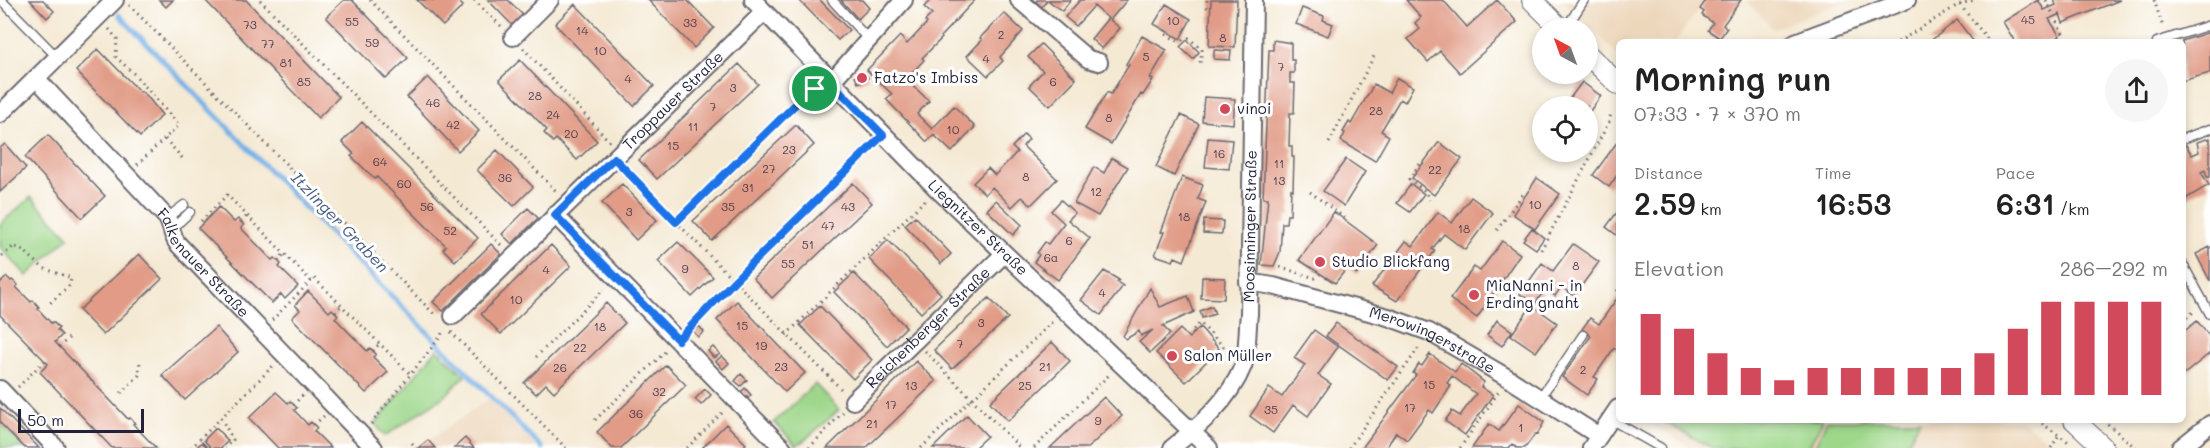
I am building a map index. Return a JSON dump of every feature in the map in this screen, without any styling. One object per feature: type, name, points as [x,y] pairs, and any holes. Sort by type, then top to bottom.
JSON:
[{"type":"street","points":[[0,114],[115,0]]},
{"type":"street","points":[[513,37],[550,0]]},
{"type":"street","points":[[831,82],[904,0]]},
{"type":"street","points":[[1019,0],[1088,59],[1099,62]]},
{"type":"street","name":"Moosinninger Straße","points":[[1172,448],[1222,402],[1244,365],[1249,314],[1254,0]]},
{"type":"street","points":[[1532,0],[1550,18]]},
{"type":"street","points":[[1803,39],[1907,0]]},
{"type":"street","name":"Troppauer Straße","points":[[445,319],[513,258],[617,155],[758,6]]},
{"type":"street","name":"Liegnitzer Straße","points":[[758,6],[937,189],[1209,448]]},
{"type":"street","points":[[1598,65],[1616,82]]},
{"type":"street","name":"Falkenauer Straße","points":[[36,78],[126,174],[260,331],[374,448]]},
{"type":"street","points":[[555,215],[783,448]]},
{"type":"street","name":"Reichenberger Straße","points":[[853,401],[1004,254]]},
{"type":"street","name":"Merowingerstraße","points":[[1248,282],[1273,286],[1388,316],[1429,332],[1540,399],[1595,442]]},
{"type":"street","points":[[4,393],[56,448]]},
{"type":"street","points":[[1595,442],[1614,414]]},
{"type":"street","points":[[2077,423],[2104,448]]},
{"type":"street","points":[[2180,448],[2210,424]]},
{"type":"lane","points":[[1,0],[57,57]]},
{"type":"lane","points":[[832,0],[869,39]]},
{"type":"lane","points":[[1572,18],[1584,0]]},
{"type":"lane","points":[[2167,38],[2210,25]]},
{"type":"lane","points":[[2186,138],[2210,129]]},
{"type":"lane","points":[[172,230],[184,205]]},
{"type":"lane","points":[[172,230],[190,212]]},
{"type":"lane","points":[[2186,271],[2210,314]]},
{"type":"lane","points":[[1540,399],[1583,335]]},
{"type":"lane","points":[[1626,423],[1661,448]]},
{"type":"path","points":[[125,0],[445,319],[566,448]]},
{"type":"path","points":[[260,0],[513,258]]},
{"type":"path","points":[[370,0],[568,203]]},
{"type":"path","points":[[474,0],[513,37],[676,222],[853,401],[809,448]]},
{"type":"path","points":[[1207,0],[1207,7],[1211,7]]},
{"type":"path","points":[[1956,0],[1987,39]]},
{"type":"path","points":[[1904,39],[1958,5],[1974,0]]},
{"type":"path","points":[[2046,0],[2066,39]]},
{"type":"path","points":[[2154,0],[2167,38]]},
{"type":"path","points":[[98,16],[117,39],[116,57],[179,125],[126,174]]},
{"type":"path","points":[[1166,30],[1164,33],[1178,41],[1189,38],[1202,51],[1200,63]]},
{"type":"path","points":[[1329,143],[1374,56]]},
{"type":"path","points":[[676,222],[808,92],[831,82]]},
{"type":"path","points":[[1541,250],[1610,122],[1611,113]]},
{"type":"path","points":[[595,420],[883,135]]},
{"type":"path","points":[[165,139],[185,160]]},
{"type":"path","points":[[1424,162],[1422,161],[1409,179],[1426,192],[1429,200]]},
{"type":"path","points":[[786,335],[937,189]]},
{"type":"path","points":[[1310,192],[1344,219]]},
{"type":"path","points":[[1497,230],[1523,194],[1525,196]]},
{"type":"path","points":[[172,230],[227,195],[311,281]]},
{"type":"path","points":[[241,222],[247,216]]},
{"type":"path","points":[[2,255],[14,246],[25,252],[43,268],[71,278],[70,285],[49,304]]},
{"type":"path","points":[[278,261],[284,254]]},
{"type":"path","points":[[1280,267],[1315,278],[1320,274]]},
{"type":"path","points":[[536,357],[616,277]]},
{"type":"path","points":[[260,331],[314,278],[411,375]]},
{"type":"path","points":[[2186,318],[2203,304]]},
{"type":"path","points":[[335,312],[342,305]]},
{"type":"path","points":[[921,448],[1065,311]]},
{"type":"path","points":[[1193,334],[1191,332],[1200,323],[1233,357]]},
{"type":"path","points":[[1349,448],[1429,332]]},
{"type":"path","points":[[362,435],[441,336]]},
{"type":"path","points":[[59,347],[69,338]]},
{"type":"path","points":[[915,340],[1019,448]]},
{"type":"path","points":[[373,351],[380,344]]},
{"type":"path","points":[[191,448],[284,355]]},
{"type":"path","points":[[121,393],[139,375],[140,359]]},
{"type":"path","points":[[4,393],[44,361]]},
{"type":"path","points":[[1034,448],[1120,364]]},
{"type":"path","points":[[1460,448],[1508,378]]},
{"type":"path","points":[[687,448],[735,399]]},
{"type":"path","points":[[221,418],[233,440],[225,448]]},
{"type":"path","points":[[2041,423],[2075,446]]},
{"type":"path","points":[[2107,423],[2136,448]]},
{"type":"path","points":[[2051,448],[2059,435]]},
{"type":"path","points":[[412,444],[416,448]]},
{"type":"shaded area","points":[[1564,0],[1704,0],[1678,39],[1616,39],[1616,53],[1598,35],[1598,18],[1582,18]]},
{"type":"shaded area","points":[[1746,0],[1848,0],[1773,29]]},
{"type":"shaded area","points":[[489,399],[537,448],[418,448],[435,436]]},
{"type":"shaded area","points":[[1647,423],[2025,423],[2059,448],[1692,448]]},
{"type":"green space","points":[[31,197],[69,237],[27,276],[0,247],[0,224]]},
{"type":"green space","points":[[437,349],[465,376],[446,395],[385,436],[375,424]]},
{"type":"green space","points":[[815,384],[839,410],[796,445],[774,422]]},
{"type":"green space","points":[[0,423],[25,448],[0,448]]},
{"type":"green space","points":[[1666,423],[1821,423],[1808,448],[1712,448]]},
{"type":"green space","points":[[1826,423],[1918,423],[1905,448],[1814,448]]},
{"type":"building","points":[[30,0],[43,0],[54,11],[47,18]]},
{"type":"building","points":[[159,0],[173,0],[166,7]]},
{"type":"building","points":[[205,0],[246,0],[339,97],[318,118]]},
{"type":"building","points":[[344,0],[352,0],[408,58],[386,79],[326,17]]},
{"type":"building","points":[[417,0],[457,0],[463,6],[443,26]]},
{"type":"building","points":[[488,0],[508,0],[523,15],[512,25]]},
{"type":"building","points":[[648,0],[687,0],[714,28],[694,48]]},
{"type":"building","points":[[799,0],[820,0],[849,30],[838,40]]},
{"type":"building","points":[[841,0],[862,0],[869,8],[858,19]]},
{"type":"building","points":[[931,0],[975,0],[941,36],[942,38],[922,58],[924,60],[906,79],[929,101],[917,114],[932,129],[954,106],[975,127],[952,152],[934,135],[927,142],[886,99],[892,94],[867,70],[900,36],[907,44],[927,23],[925,21],[932,14],[924,7]]},
{"type":"building","points":[[1047,0],[1042,7],[1036,2]]},
{"type":"building","points":[[1048,0],[1071,0],[1062,11]]},
{"type":"building","points":[[1080,0],[1127,0],[1110,20],[1120,28],[1102,49],[1091,39],[1108,18],[1094,6],[1076,26],[1065,17]]},
{"type":"building","points":[[1211,0],[1237,0],[1235,47],[1209,46]]},
{"type":"building","points":[[1406,0],[1443,0],[1467,27],[1497,0],[1517,22],[1460,73],[1440,51],[1428,62],[1408,39],[1420,29],[1415,23],[1421,17]]},
{"type":"building","points":[[1706,0],[1741,0],[1723,25],[1727,28],[1720,38],[1708,30],[1713,23],[1702,15],[1704,12],[1700,9]]},
{"type":"building","points":[[2038,0],[2044,10],[2056,5],[2054,0],[2120,0],[2063,23],[2060,14],[2049,19],[2060,36],[2056,39],[2013,39],[2003,22]]},
{"type":"building","points":[[575,4],[654,86],[634,106],[555,24]]},
{"type":"building","points":[[1166,4],[1191,19],[1180,39],[1154,24]]},
{"type":"building","points":[[1302,8],[1324,16],[1323,20],[1333,24],[1328,36],[1296,24]]},
{"type":"building","points":[[1004,13],[1023,31],[1000,57],[1003,61],[988,76],[967,56],[982,40],[980,38]]},
{"type":"building","points":[[1957,20],[1972,39],[1933,39]]},
{"type":"building","points":[[2210,32],[2210,73],[2186,80],[2186,40]]},
{"type":"building","points":[[1142,36],[1167,50],[1150,78],[1153,80],[1143,95],[1141,94],[1111,144],[1085,129],[1107,92],[1111,94],[1129,65],[1126,64]]},
{"type":"building","points":[[1187,40],[1199,52],[1193,59],[1180,47]]},
{"type":"building","points":[[1273,40],[1291,43],[1294,73],[1290,73],[1290,83],[1295,83],[1294,113],[1290,113],[1289,146],[1292,146],[1292,157],[1294,157],[1293,190],[1291,189],[1290,215],[1287,215],[1286,223],[1282,223],[1280,252],[1274,266],[1261,265],[1268,198],[1263,198],[1269,50],[1273,50]]},
{"type":"building","points":[[1041,44],[1076,79],[1050,106],[1029,86],[1043,71],[1028,57]]},
{"type":"building","points":[[98,49],[140,92],[147,96],[162,115],[140,137],[76,71]]},
{"type":"building","points":[[1214,50],[1231,51],[1230,60],[1214,59]]},
{"type":"building","points":[[520,60],[597,141],[577,160],[556,139],[553,142],[544,133],[547,130],[499,80]]},
{"type":"building","points":[[739,64],[758,84],[657,179],[639,160]]},
{"type":"building","name":"Fatzo's Imbiss","points":[[865,73],[868,78],[858,83],[855,77]]},
{"type":"building","points":[[428,77],[479,131],[458,151],[407,97]]},
{"type":"building","points":[[1397,78],[1413,87],[1405,102],[1400,99],[1381,131],[1389,136],[1375,161],[1341,141],[1345,133],[1343,132],[1349,122],[1351,124],[1374,84],[1389,93]]},
{"type":"building","points":[[1580,84],[1585,84],[1601,96],[1598,100],[1598,96],[1572,96]]},
{"type":"building","points":[[1204,97],[1235,99],[1233,124],[1202,121]]},
{"type":"building","points":[[1181,115],[1199,124],[1174,176],[1156,167]]},
{"type":"building","points":[[362,122],[478,238],[455,261],[443,249],[446,246],[377,177],[375,179],[351,156],[354,154],[342,142]]},
{"type":"building","points":[[796,125],[814,145],[712,241],[693,221]]},
{"type":"building","points":[[1024,134],[1029,139],[1023,146],[1057,179],[1031,205],[1022,197],[1012,207],[992,187],[985,194],[973,183],[988,168],[995,175],[1017,152],[1012,147]]},
{"type":"building","points":[[48,135],[105,196],[82,218],[25,157]]},
{"type":"building","points":[[1208,138],[1232,140],[1229,169],[1205,167]]},
{"type":"building","points":[[2210,138],[2210,177],[2207,177],[2205,170],[2201,172],[2209,185],[2186,199],[2186,145],[2192,155],[2199,152],[2197,142]]},
{"type":"building","points":[[1439,142],[1462,159],[1434,195],[1412,178]]},
{"type":"building","points":[[5,144],[26,168],[0,192],[0,148]]},
{"type":"building","points":[[1616,144],[1616,177],[1609,187],[1593,175]]},
{"type":"building","points":[[497,150],[533,187],[514,206],[477,170]]},
{"type":"building","points":[[1112,158],[1128,167],[1098,216],[1074,203],[1094,167],[1104,173]]},
{"type":"building","points":[[1346,159],[1365,172],[1344,206],[1323,191]]},
{"type":"building","points":[[1182,177],[1203,185],[1198,199],[1206,202],[1184,261],[1175,257],[1173,261],[1155,255],[1164,232],[1161,232]]},
{"type":"building","points":[[1537,178],[1560,194],[1535,229],[1513,214]]},
{"type":"building","points":[[853,183],[872,203],[772,298],[753,278]]},
{"type":"building","points":[[622,184],[657,220],[636,240],[602,203]]},
{"type":"building","points":[[1411,184],[1424,194],[1410,212],[1397,203]]},
{"type":"building","points":[[1471,197],[1493,213],[1465,250],[1444,234],[1432,249],[1435,251],[1397,301],[1372,286],[1406,241],[1413,246],[1438,212],[1452,223]]},
{"type":"building","points":[[996,200],[1022,225],[1013,235],[987,210]]},
{"type":"building","points":[[1061,200],[1075,213],[1068,220],[1090,238],[1058,280],[1034,262],[1045,242],[1048,244],[1064,223],[1051,211]]},
{"type":"building","points":[[219,207],[234,222],[238,219],[244,225],[241,228],[272,260],[275,258],[281,264],[279,267],[298,286],[285,299],[281,294],[272,303],[198,228]]},
{"type":"building","points":[[528,208],[538,218],[512,244],[502,234]]},
{"type":"building","points":[[1334,212],[1378,245],[1357,274],[1348,267],[1335,283],[1299,260]]},
{"type":"building","points":[[1616,214],[1616,234],[1606,227]]},
{"type":"building","points":[[915,216],[951,254],[941,264],[905,225]]},
{"type":"building","points":[[1204,220],[1223,221],[1222,234],[1203,233]]},
{"type":"building","points":[[1532,228],[1544,238],[1536,249],[1523,240]]},
{"type":"building","points":[[888,240],[941,294],[921,313],[869,259]]},
{"type":"building","points":[[1502,241],[1520,254],[1477,318],[1450,299],[1474,267],[1480,271]]},
{"type":"building","points":[[678,242],[713,277],[692,297],[658,261]]},
{"type":"building","points":[[491,244],[501,254],[443,311],[433,302]]},
{"type":"building","points":[[1573,244],[1599,262],[1574,296],[1561,287],[1555,296],[1545,289],[1535,304],[1520,294],[1542,263],[1553,271]]},
{"type":"building","points":[[551,245],[571,266],[501,334],[481,314]]},
{"type":"building","points":[[2210,247],[2210,281],[2196,254]]},
{"type":"building","points":[[139,254],[162,279],[103,335],[79,310]]},
{"type":"building","points":[[1104,271],[1119,280],[1117,282],[1123,286],[1101,315],[1081,300]]},
{"type":"building","points":[[854,273],[906,327],[887,346],[834,292]]},
{"type":"building","points":[[7,277],[18,285],[16,287],[31,302],[33,300],[51,323],[53,322],[59,328],[57,330],[62,335],[55,342],[128,419],[130,418],[135,423],[133,424],[156,448],[112,448],[40,372],[48,364],[0,315],[0,283]]},
{"type":"building","points":[[1202,277],[1225,278],[1224,299],[1201,298]]},
{"type":"building","points":[[1150,288],[1160,307],[1188,296],[1194,312],[1163,326],[1170,334],[1150,353],[1139,342],[1153,330],[1141,336],[1139,331],[1126,339],[1123,336]]},
{"type":"building","points":[[308,291],[329,312],[332,309],[338,315],[335,318],[367,351],[370,348],[376,354],[373,357],[388,372],[366,393],[292,318],[300,310],[295,305]]},
{"type":"building","points":[[989,298],[1008,318],[952,369],[934,350]]},
{"type":"building","points":[[1616,300],[1616,349],[1614,348],[1594,377],[1598,379],[1587,395],[1562,377],[1591,336],[1582,329],[1590,318],[1599,324]]},
{"type":"building","points":[[737,301],[805,373],[785,392],[717,320]]},
{"type":"building","points":[[606,303],[625,323],[554,392],[546,384],[536,394],[524,383]]},
{"type":"building","points":[[1532,305],[1557,323],[1536,352],[1511,335]]},
{"type":"building","points":[[820,306],[872,360],[853,379],[800,325]]},
{"type":"building","points":[[1212,306],[1215,314],[1202,318],[1200,311]]},
{"type":"building","points":[[1497,320],[1512,331],[1502,346],[1487,335]]},
{"type":"building","points":[[2197,321],[2210,337],[2210,353],[2186,373],[2186,330]]},
{"type":"building","points":[[1336,323],[1398,367],[1388,380],[1326,336]]},
{"type":"building","points":[[699,326],[704,332],[698,337],[693,331]]},
{"type":"building","points":[[216,327],[238,352],[185,400],[162,375]]},
{"type":"building","points":[[1200,327],[1219,349],[1186,382],[1156,353],[1180,329],[1189,338]]},
{"type":"building","points":[[1314,330],[1338,347],[1318,375],[1331,384],[1308,416],[1293,405],[1273,433],[1250,416],[1269,388],[1282,397],[1305,365],[1294,358]]},
{"type":"building","points":[[1052,342],[1070,361],[1008,421],[990,402]]},
{"type":"building","points":[[713,347],[720,354],[714,358],[708,351]]},
{"type":"building","points":[[1430,354],[1455,372],[1461,364],[1484,382],[1481,387],[1493,395],[1465,435],[1445,421],[1452,411],[1460,416],[1476,394],[1452,376],[1447,383],[1451,386],[1433,413],[1429,410],[1407,440],[1396,432],[1386,448],[1362,448],[1416,375],[1413,373],[1419,364],[1422,366]]},
{"type":"building","points":[[722,356],[729,363],[723,369],[716,361]]},
{"type":"building","points":[[916,361],[936,381],[926,391],[866,448],[827,448]]},
{"type":"building","points":[[666,365],[686,385],[621,448],[612,448],[597,432]]},
{"type":"building","points":[[741,374],[747,380],[741,386],[735,381]]},
{"type":"building","points":[[745,388],[751,395],[748,398],[741,392]]},
{"type":"building","points":[[705,389],[711,395],[701,405],[695,399]]},
{"type":"building","points":[[276,392],[297,408],[294,410],[308,425],[311,422],[317,428],[314,431],[331,448],[278,448],[249,418]]},
{"type":"building","points":[[1104,397],[1122,416],[1088,448],[1050,448]]},
{"type":"building","points":[[1519,404],[1544,422],[1537,435],[1535,434],[1525,448],[1517,448],[1512,444],[1509,448],[1472,448],[1489,424],[1499,431]]},
{"type":"building","points":[[0,408],[39,448],[25,448],[0,423]]},
{"type":"building","points":[[967,415],[987,436],[974,448],[933,448]]},
{"type":"building","points":[[726,424],[746,444],[741,448],[702,448]]},
{"type":"building","points":[[216,428],[228,441],[221,448],[211,448],[204,440]]},
{"type":"building","points":[[465,438],[474,448],[454,448]]},
{"type":"building","points":[[428,440],[435,448],[418,448]]},
{"type":"building","points":[[202,442],[208,448],[196,448]]},
{"type":"waterway","name":"Itzlinger Graben","points":[[119,15],[542,448]]},
{"type":"place","name":"Fatzo's Imbiss","points":[[862,78]]},
{"type":"place","name":"vinoi","points":[[1225,109]]},
{"type":"place","name":"Studio Blickfang","points":[[1320,262]]},
{"type":"place","name":"MiaNanni - in Erding gnaht","points":[[1474,295]]},
{"type":"place","name":"Salon Müller","points":[[1172,356]]},
{"type":"route","points":[[831,82],[883,135],[735,280],[678,340],[555,215],[614,158],[676,222],[808,92],[815,89],[831,82]]}]
